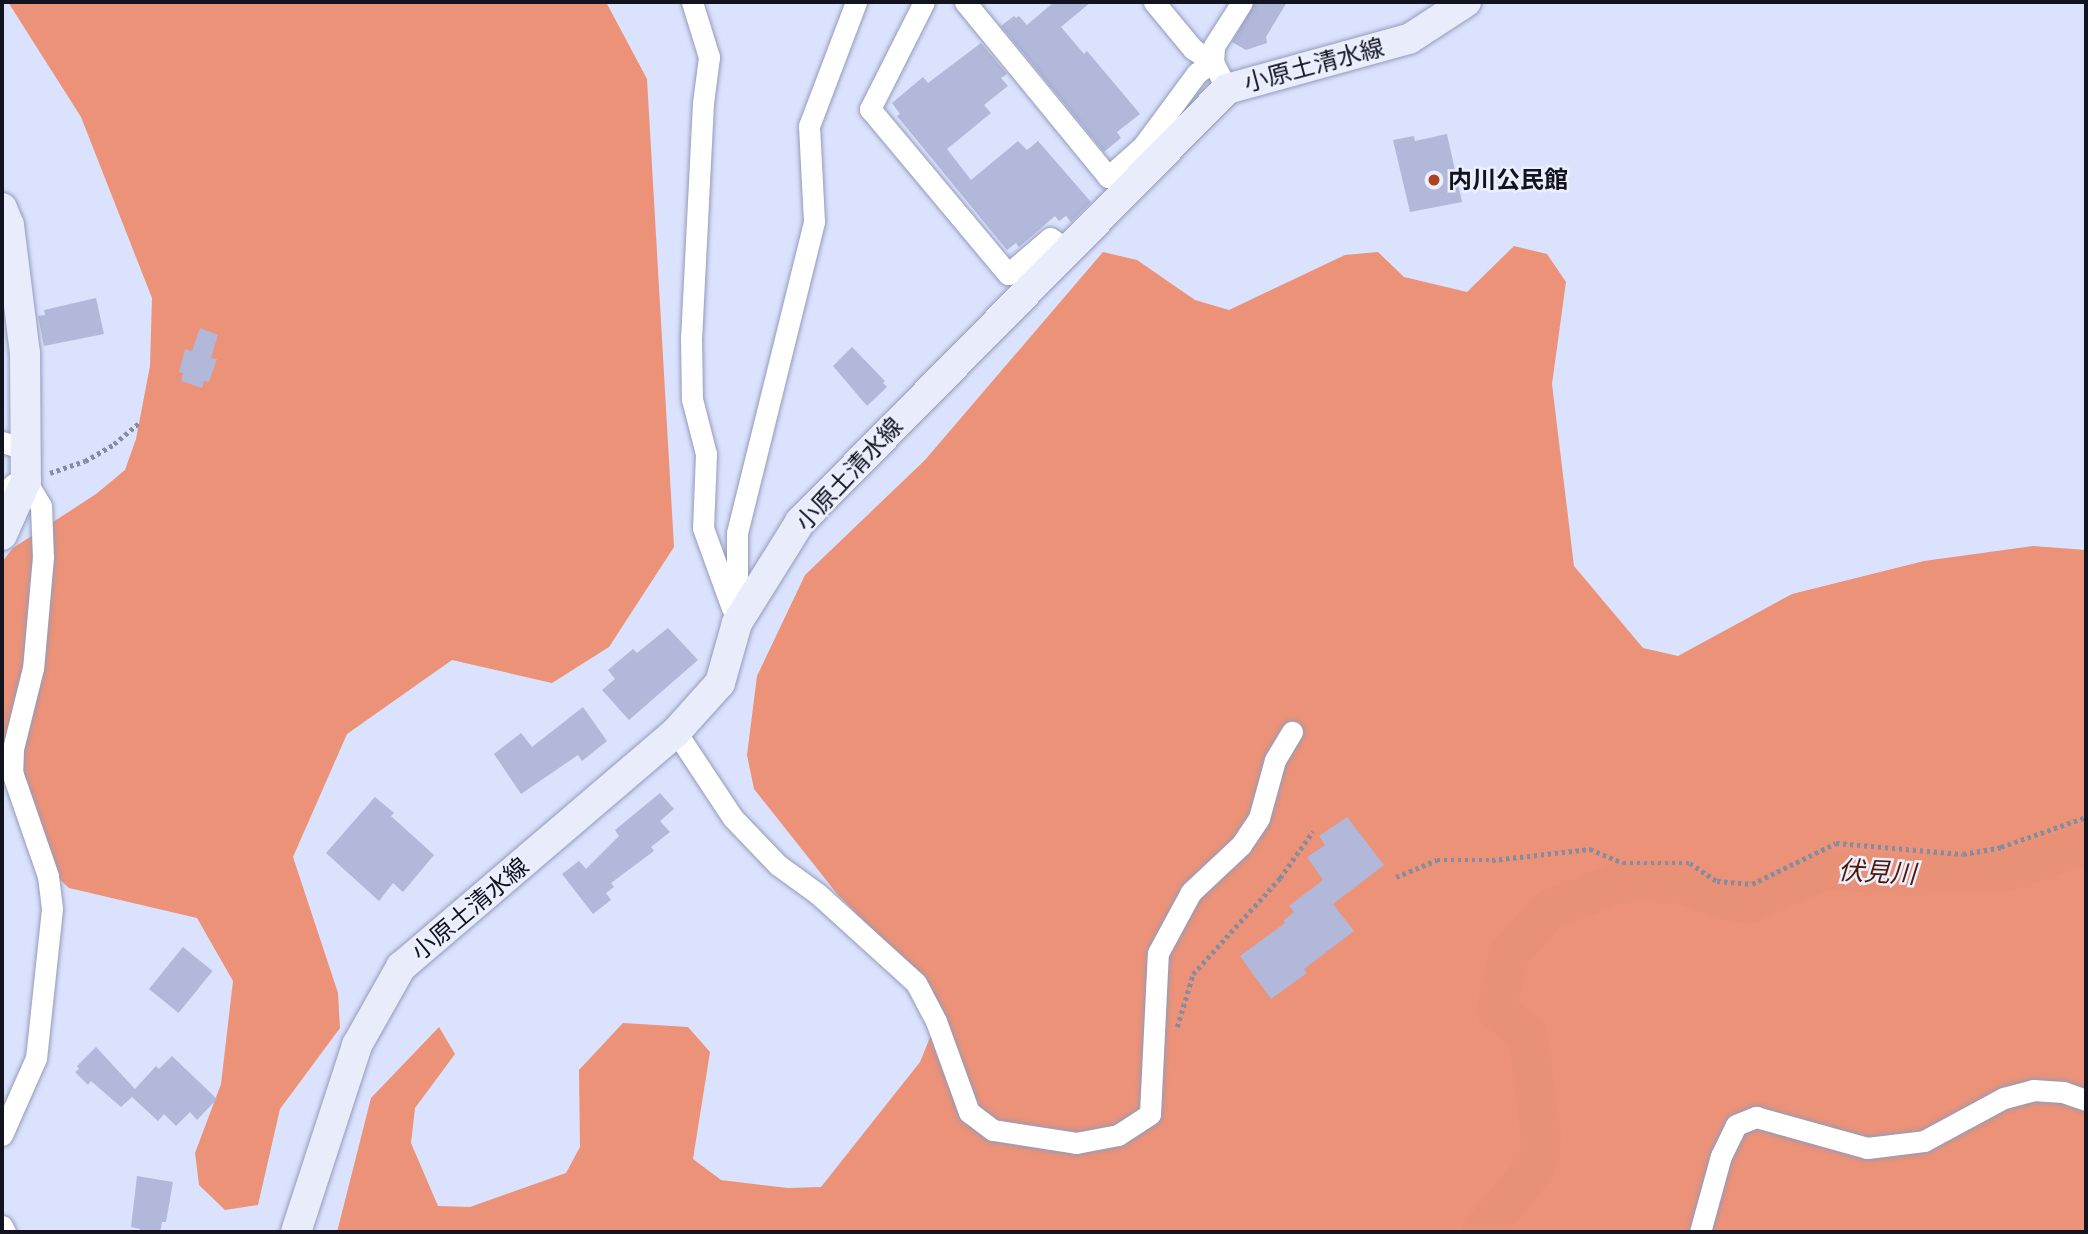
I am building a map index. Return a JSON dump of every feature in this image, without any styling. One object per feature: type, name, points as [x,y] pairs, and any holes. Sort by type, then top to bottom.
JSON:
[{"type":"main road","name":"小原土清水線","points":[[296,1232],[357,1045],[401,967],[676,732],[720,683],[737,623],[800,522],[1227,89],[1409,39],[1466,2]]},
{"type":"main road","points":[[2,208],[9,225],[25,353],[14,446],[14,488],[2,535]]},
{"type":"street","points":[[692,2],[709,57],[691,337],[692,399],[706,454],[703,528],[737,623]]},
{"type":"street","points":[[737,623],[737,533],[814,221],[809,126],[856,2]]},
{"type":"street","points":[[924,2],[870,110],[1008,274],[1050,238],[1068,250]]},
{"type":"street","points":[[965,2],[1108,177],[1143,146],[1196,73],[1213,62]]},
{"type":"street","points":[[1154,2],[1193,48],[1213,62],[1227,89]]},
{"type":"street","points":[[1213,62],[1214,46],[1242,2]]},
{"type":"street","points":[[2,1135],[36,1058],[52,909],[47,876],[12,772],[13,749],[33,668],[43,557],[41,506],[14,488]]},
{"type":"street","points":[[676,732],[733,818],[778,865],[818,894],[916,983],[936,1021],[969,1112],[993,1130],[1076,1143],[1118,1135],[1150,1114],[1158,953],[1191,892],[1241,845],[1259,818],[1275,760],[1292,732]]},
{"type":"street","points":[[1700,1232],[1721,1156],[1736,1125],[1756,1118],[1867,1148],[1924,1141],[2004,1098],[2033,1090],[2063,1092],[2086,1100]]},
{"type":"street","points":[[2,1226],[5,1232]]},
{"type":"path","points":[[14,488],[85,461],[140,422]]},
{"type":"path","points":[[1396,877],[1437,860],[1492,860],[1590,849],[1623,863],[1690,863],[1717,881],[1752,884],[1836,843],[1963,854],[2001,847],[2086,817]]},
{"type":"path","points":[[1173,1038],[1193,974],[1280,878],[1313,831]]},
{"type":"shaded area","points":[[8,2],[606,2],[647,79],[674,547],[609,647],[552,683],[452,660],[347,734],[293,857],[338,993],[340,1028],[280,1109],[258,1205],[225,1210],[199,1185],[195,1153],[221,1084],[233,981],[197,918],[69,888],[44,865],[2,753],[2,562],[13,548],[96,494],[125,470],[136,439],[150,366],[152,298],[81,117]]},
{"type":"shaded area","points":[[1514,246],[1547,254],[1566,282],[1552,384],[1574,566],[1643,648],[1678,656],[1792,594],[1924,561],[2033,546],[2086,550],[2086,1232],[337,1232],[371,1098],[439,1027],[455,1054],[415,1108],[411,1143],[438,1206],[470,1207],[566,1173],[580,1147],[579,1070],[623,1023],[688,1027],[710,1052],[693,1159],[721,1180],[788,1188],[821,1187],[920,1062],[933,1030],[909,966],[838,895],[754,789],[747,755],[757,676],[805,575],[925,460],[1103,252],[1137,260],[1195,300],[1229,310],[1345,255],[1378,252],[1404,277],[1467,292]]},
{"type":"building","points":[[1054,2],[1091,2],[1061,27],[1084,54],[1087,51],[1140,114],[1117,132],[1121,138],[1104,152],[1001,26],[1014,16],[1019,16],[1027,25]]},
{"type":"building","points":[[1255,2],[1287,2],[1266,37],[1267,43],[1246,50],[1232,42]]},
{"type":"building","points":[[981,43],[1007,74],[1001,78],[1008,86],[984,105],[991,113],[947,149],[971,180],[1018,141],[1027,150],[1038,141],[1091,202],[1071,222],[1066,216],[1059,221],[1055,216],[1019,247],[1016,243],[1007,250],[897,116],[900,114],[892,103],[923,77],[928,83]]},
{"type":"building","points":[[1447,134],[1462,202],[1410,212],[1393,140],[1414,136],[1415,141]]},
{"type":"building","points":[[96,298],[104,334],[44,346],[38,316],[45,315],[44,310]]},
{"type":"building","points":[[200,328],[218,335],[211,358],[217,359],[209,382],[204,381],[202,388],[181,381],[183,373],[179,372],[185,349],[192,351]]},
{"type":"building","points":[[852,347],[885,381],[883,383],[887,387],[867,406],[833,366]]},
{"type":"building","points":[[668,628],[698,660],[629,720],[602,690],[615,679],[608,670],[633,649],[637,653]]},
{"type":"building","points":[[583,707],[607,741],[582,761],[578,755],[521,794],[494,754],[521,733],[532,747]]},
{"type":"building","points":[[660,793],[674,809],[660,821],[670,832],[651,847],[654,851],[611,883],[614,887],[606,893],[611,900],[593,914],[562,874],[579,861],[586,869],[619,836],[615,830]]},
{"type":"building","points":[[375,797],[394,813],[391,816],[434,855],[403,892],[393,883],[379,901],[326,853]]},
{"type":"building","points":[[1347,817],[1384,865],[1333,904],[1354,931],[1304,969],[1307,973],[1271,999],[1240,956],[1285,923],[1283,921],[1294,912],[1289,906],[1323,880],[1307,857],[1325,845],[1319,836]]},
{"type":"building","points":[[183,947],[213,971],[179,1013],[149,989]]},
{"type":"building","points":[[96,1047],[135,1089],[156,1066],[159,1069],[172,1056],[217,1099],[197,1120],[190,1112],[176,1126],[164,1114],[158,1121],[132,1097],[121,1107],[91,1081],[88,1085],[75,1072],[79,1069],[77,1066]]},
{"type":"building","points":[[137,1176],[173,1182],[166,1222],[162,1222],[160,1232],[139,1232],[140,1229],[131,1227]]},
{"type":"waterway","name":"伏見川","points":[[1482,1232],[1532,1171],[1540,1156],[1541,1137],[1528,1035],[1496,1009],[1509,954],[1549,910],[1616,884],[1671,880],[1724,900],[1750,903],[1826,869],[1907,876],[2003,872],[2086,844]]},
{"type":"place","name":"内川公民館","points":[[1434,180]]}]
